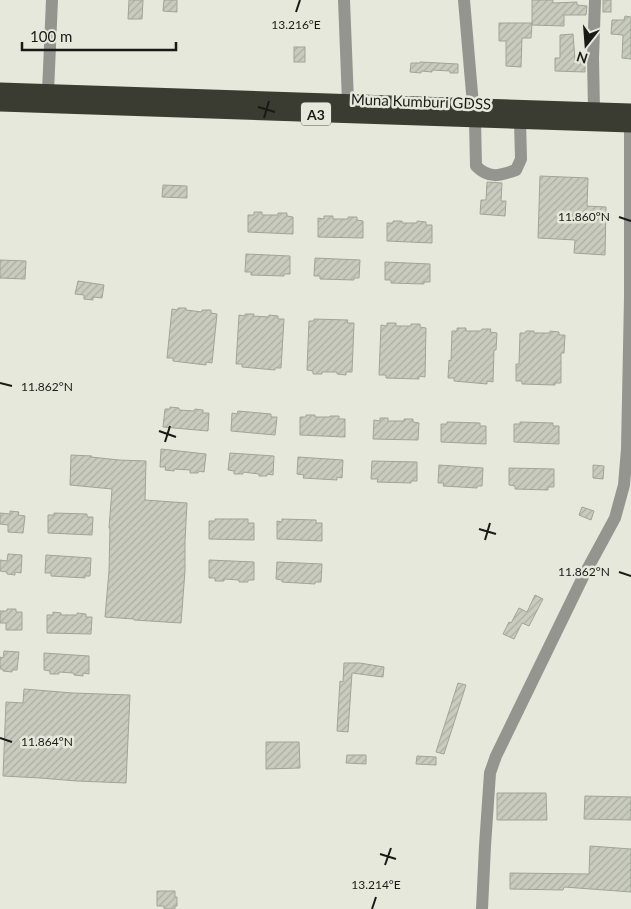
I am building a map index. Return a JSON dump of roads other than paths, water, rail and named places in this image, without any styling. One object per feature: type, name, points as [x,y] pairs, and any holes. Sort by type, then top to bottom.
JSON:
[{"type":"highway","name":"Muna Kumburi GDSS","points":[[0,90],[594,110],[631,120]]},
{"type":"highway","name":"Muna Kumburi GDSS","points":[[0,104],[475,120],[631,120]]},
{"type":"street","points":[[48,92],[52,0]]},
{"type":"street","points":[[344,0],[348,101]]},
{"type":"street","points":[[464,0],[473,105]]},
{"type":"street","points":[[594,110],[595,0]]},
{"type":"street","points":[[475,120],[476,166],[483,173],[501,175],[516,170],[521,159],[520,121]]},
{"type":"street","points":[[482,909],[490,773],[493,764],[583,577],[615,518],[624,485],[627,449],[630,297],[631,120]]}]
